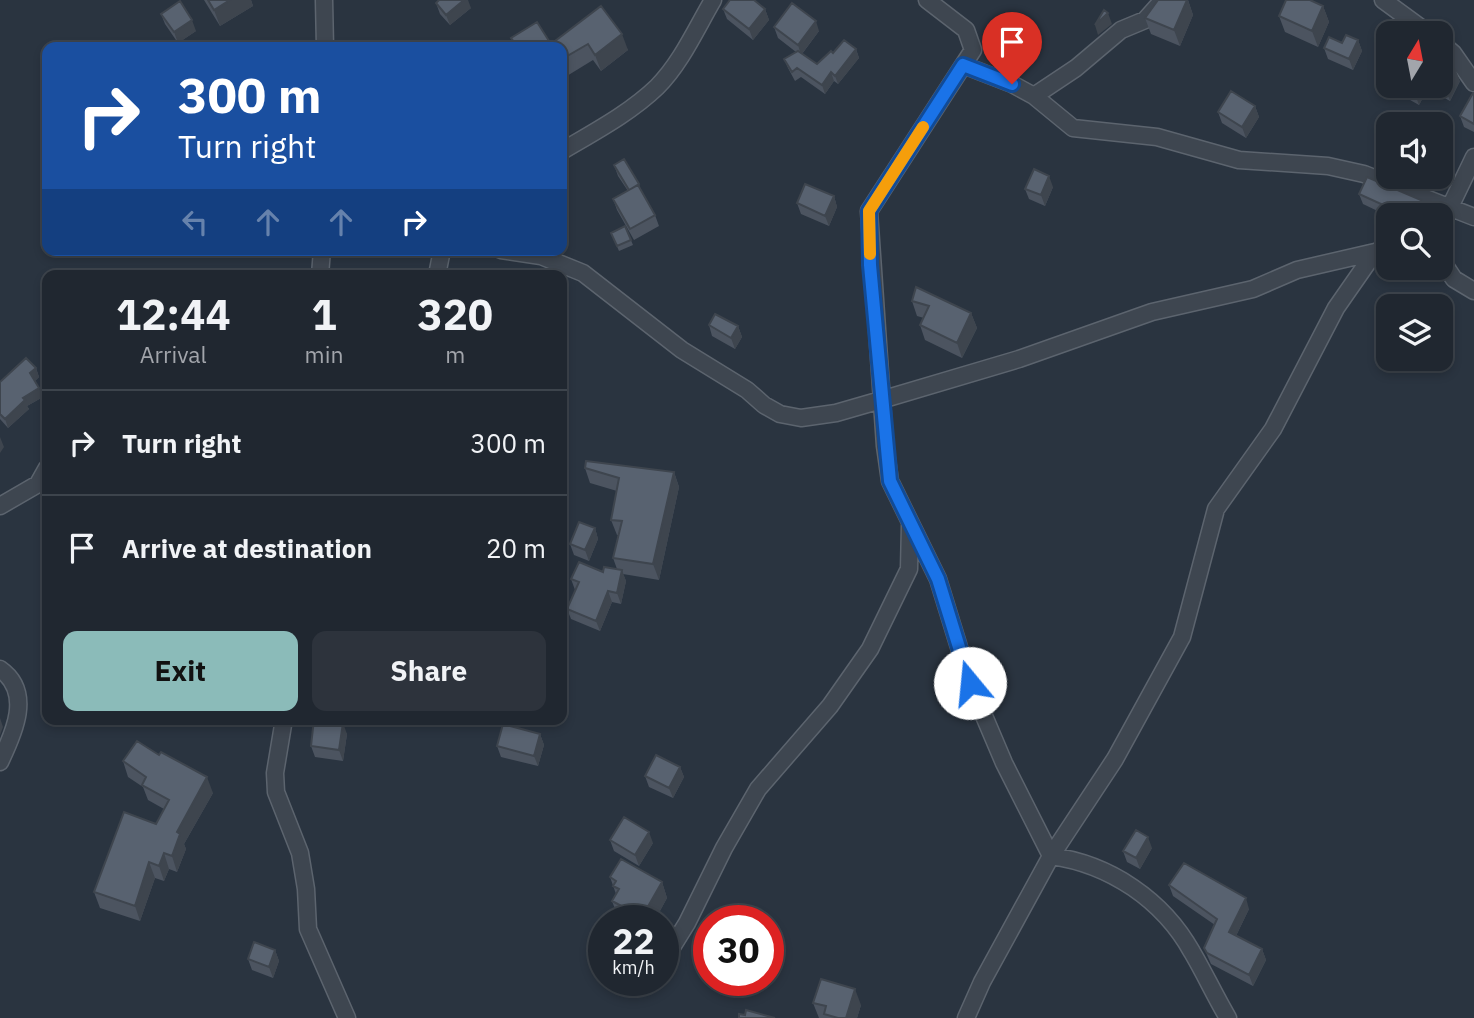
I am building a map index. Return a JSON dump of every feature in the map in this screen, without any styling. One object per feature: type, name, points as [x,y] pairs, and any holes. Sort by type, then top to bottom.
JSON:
[{"type":"street","points":[[324,0],[325,42]]},
{"type":"street","points":[[567,148],[610,122],[657,87],[678,60],[713,0]]},
{"type":"street","points":[[926,0],[966,30],[973,50],[869,211],[881,400],[890,481],[938,579],[970,683],[994,740],[1051,856]]},
{"type":"street","points":[[1034,96],[1076,68],[1121,30],[1145,20],[1163,0]]},
{"type":"street","points":[[1383,0],[1412,21]]},
{"type":"street","points":[[1453,53],[1474,83]]},
{"type":"street","points":[[963,65],[1012,84],[1034,96],[1073,128],[1157,137],[1239,160],[1328,166],[1364,174],[1436,203]]},
{"type":"street","points":[[1451,203],[1474,156]]},
{"type":"street","points":[[1453,209],[1474,217]]},
{"type":"street","points":[[541,256],[583,273],[682,349],[779,414],[801,418],[836,413],[1019,359],[1152,312],[1253,289],[1297,270],[1376,252]]},
{"type":"street","points":[[966,1018],[982,982],[1051,856],[1104,778],[1182,637],[1216,509],[1273,429],[1336,308],[1376,257]]},
{"type":"street","points":[[1453,278],[1474,291]]},
{"type":"street","points":[[0,506],[38,484],[42,477]]},
{"type":"street","points":[[679,936],[758,789],[830,706],[870,649],[909,569],[910,522]]},
{"type":"street","points":[[0,669],[10,676],[18,697],[17,726],[0,762]]},
{"type":"street","points":[[283,725],[275,774],[276,792],[300,853],[308,929],[347,1018]]},
{"type":"street","points":[[1051,856],[1079,860],[1108,872],[1157,905],[1192,951],[1228,1018]]},
{"type":"building","points":[[208,0],[230,0],[214,10]]},
{"type":"building","points":[[439,0],[464,0],[446,15],[436,3]]},
{"type":"building","points":[[730,0],[754,0],[765,9],[749,29],[723,9]]},
{"type":"building","points":[[1158,0],[1187,0],[1174,30],[1145,18]]},
{"type":"building","points":[[1286,0],[1310,0],[1323,6],[1312,31],[1279,16]]},
{"type":"building","points":[[180,1],[192,20],[174,32],[161,14]]},
{"type":"building","points":[[792,3],[816,21],[798,45],[774,27]]},
{"type":"building","points":[[601,6],[622,34],[595,55],[588,44],[567,56],[567,42],[554,42]]},
{"type":"building","points":[[1104,10],[1108,13],[1095,25]]},
{"type":"building","points":[[537,22],[550,42],[514,42],[511,38]]},
{"type":"building","points":[[1346,35],[1358,40],[1349,59],[1324,48],[1329,37],[1342,43]]},
{"type":"building","points":[[844,40],[856,49],[835,76],[831,72],[822,85],[797,68],[792,72],[784,59],[798,51],[817,64],[831,51],[833,53]]},
{"type":"building","points":[[1231,91],[1255,106],[1242,127],[1218,112]]},
{"type":"building","points":[[1474,93],[1474,124],[1460,116]]},
{"type":"building","points":[[624,159],[639,184],[629,190],[614,165]]},
{"type":"building","points":[[1034,169],[1049,176],[1041,195],[1025,189]]},
{"type":"building","points":[[1367,177],[1376,181],[1376,189],[1395,189],[1421,200],[1419,203],[1379,203],[1359,194]]},
{"type":"building","points":[[805,184],[834,196],[825,216],[797,203]]},
{"type":"building","points":[[638,185],[655,215],[630,229],[613,199]]},
{"type":"building","points":[[625,226],[631,240],[617,246],[611,233]]},
{"type":"building","points":[[916,287],[971,313],[957,343],[920,325],[929,306],[912,301]]},
{"type":"building","points":[[715,314],[738,326],[731,338],[709,325]]},
{"type":"building","points":[[26,358],[36,368],[30,373],[39,388],[23,398],[25,400],[5,419],[0,414],[0,382]]},
{"type":"building","points":[[586,461],[674,472],[653,564],[613,558],[622,521],[611,520],[619,478],[585,468]]},
{"type":"building","points":[[579,522],[595,528],[585,550],[570,544]]},
{"type":"building","points":[[579,562],[603,572],[604,567],[622,570],[617,593],[608,591],[596,621],[567,609],[579,582],[571,579]]},
{"type":"building","points":[[313,725],[343,725],[339,750],[311,746]]},
{"type":"building","points":[[503,725],[540,734],[534,756],[497,746]]},
{"type":"building","points":[[137,741],[159,755],[161,752],[207,777],[177,832],[180,834],[172,856],[164,853],[159,866],[149,862],[135,906],[94,892],[124,812],[156,824],[169,800],[142,785],[146,777],[123,761]]},
{"type":"building","points":[[656,755],[680,767],[669,788],[645,776]]},
{"type":"building","points":[[624,817],[649,832],[635,855],[610,840]]},
{"type":"building","points":[[1136,830],[1148,837],[1136,858],[1123,851]]},
{"type":"building","points":[[621,859],[662,882],[649,905],[620,905],[612,901],[619,889],[613,886],[616,881],[610,877]]},
{"type":"building","points":[[1184,863],[1246,898],[1229,932],[1262,949],[1249,975],[1207,953],[1204,948],[1217,919],[1169,885]]},
{"type":"building","points":[[254,942],[275,950],[269,967],[248,959]]},
{"type":"building","points":[[821,979],[855,989],[846,1018],[824,1014],[826,1006],[813,1003]]},
{"type":"building","points":[[746,1010],[775,1018],[739,1018],[739,1014],[745,1015]]},
{"type":"slow traffic","points":[[870,254],[869,211],[923,127]]},
{"type":"route","points":[[970,683],[938,579],[890,481],[870,265],[869,211],[963,65],[1012,84]]}]
